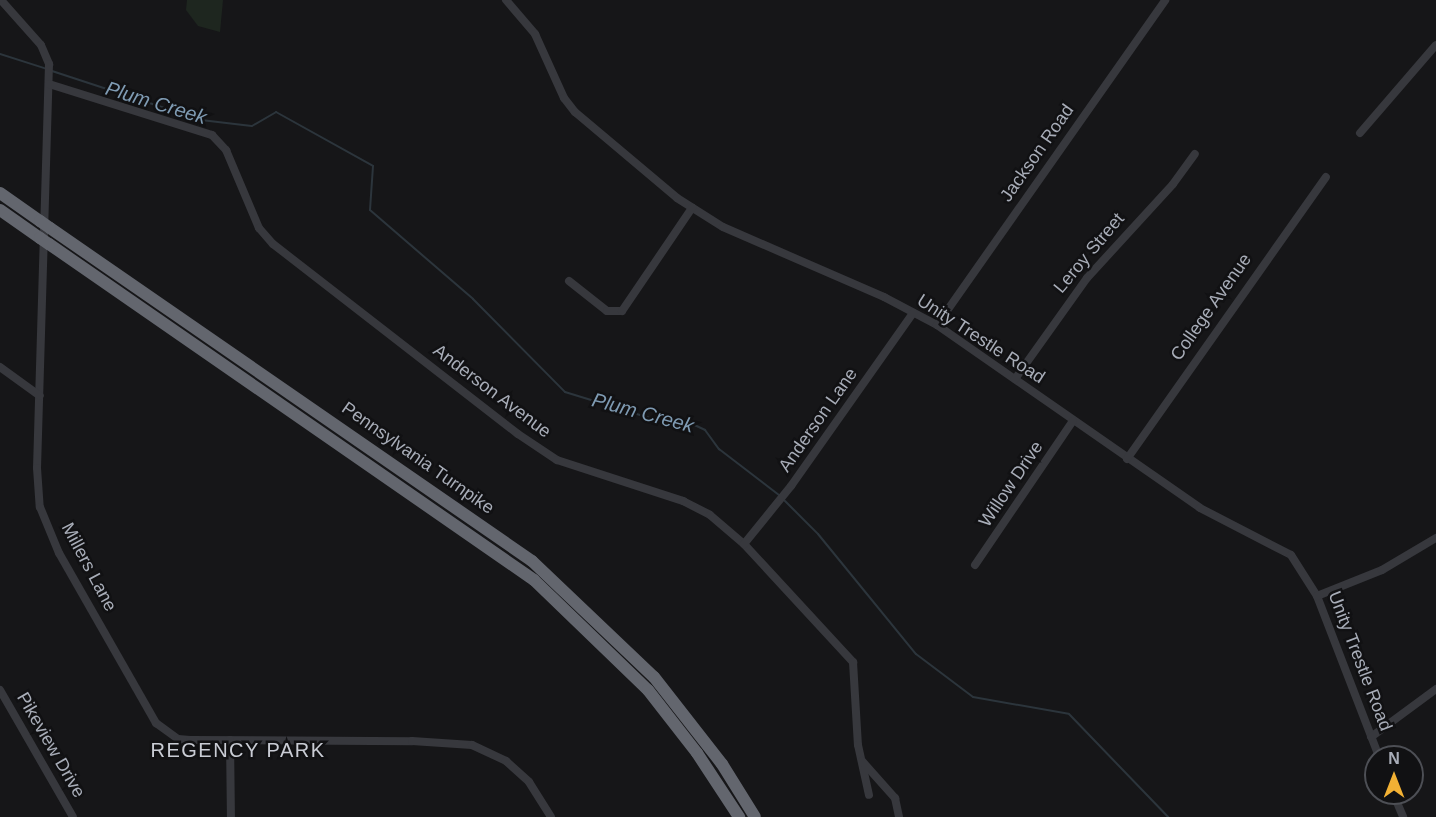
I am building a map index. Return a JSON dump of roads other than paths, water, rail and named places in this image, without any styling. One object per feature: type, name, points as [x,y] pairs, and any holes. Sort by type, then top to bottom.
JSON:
[{"type":"highway","name":"Pennsylvania Turnpike","points":[[0,194],[532,561],[654,677],[716,755],[755,817]]},
{"type":"highway","name":"Pennsylvania Turnpike","points":[[0,210],[534,580],[648,690],[697,753],[739,817]]},
{"type":"street","name":"Millers Lane","points":[[1,0],[41,45],[49,64],[37,468],[40,507],[59,552],[156,723],[178,739],[412,741],[472,746],[506,761],[530,782],[551,817]]},
{"type":"street","name":"Unity Trestle Road","points":[[506,0],[535,34],[564,98],[575,112],[692,208],[733,232],[937,325],[1200,508],[1291,555],[1317,596],[1374,745]]},
{"type":"street","name":"Jackson Road","points":[[937,325],[1165,0]]},
{"type":"street","points":[[1360,134],[1436,45]]},
{"type":"street","name":"Anderson Avenue","points":[[50,79],[212,135],[226,150],[259,228],[273,244],[518,434],[557,460],[683,501],[710,515],[744,544],[853,662],[862,760],[869,795]]},
{"type":"street","name":"Leroy Street","points":[[1015,379],[1087,278],[1173,184],[1196,154]]},
{"type":"street","name":"College Avenue","points":[[1127,459],[1326,177]]},
{"type":"street","points":[[569,281],[607,311],[622,311],[692,208]]},
{"type":"street","name":"Anderson Lane","points":[[744,544],[791,486],[913,313]]},
{"type":"street","points":[[0,367],[40,396]]},
{"type":"street","name":"Willow Drive","points":[[975,565],[1073,421]]},
{"type":"street","points":[[1317,596],[1382,570],[1436,538]]},
{"type":"street","points":[[1371,737],[1436,689]]},
{"type":"street","name":"Pikeview Drive","points":[[0,690],[73,817]]},
{"type":"street","points":[[230,740],[231,817]]},
{"type":"street","points":[[862,760],[895,798],[899,817]]},
{"type":"waterway","name":"Plum Creek","points":[[0,54],[47,69]]},
{"type":"waterway","name":"Plum Creek","points":[[52,71],[201,120],[252,126],[276,112],[373,166],[370,210],[473,299],[565,392],[659,421],[688,422],[705,430],[719,449],[779,495]]},
{"type":"waterway","name":"Plum Creek","points":[[783,499],[818,534],[916,654],[973,697],[1069,714],[1168,817]]},
{"type":"district","name":"REGENCY PARK","points":[[238,750]]}]
